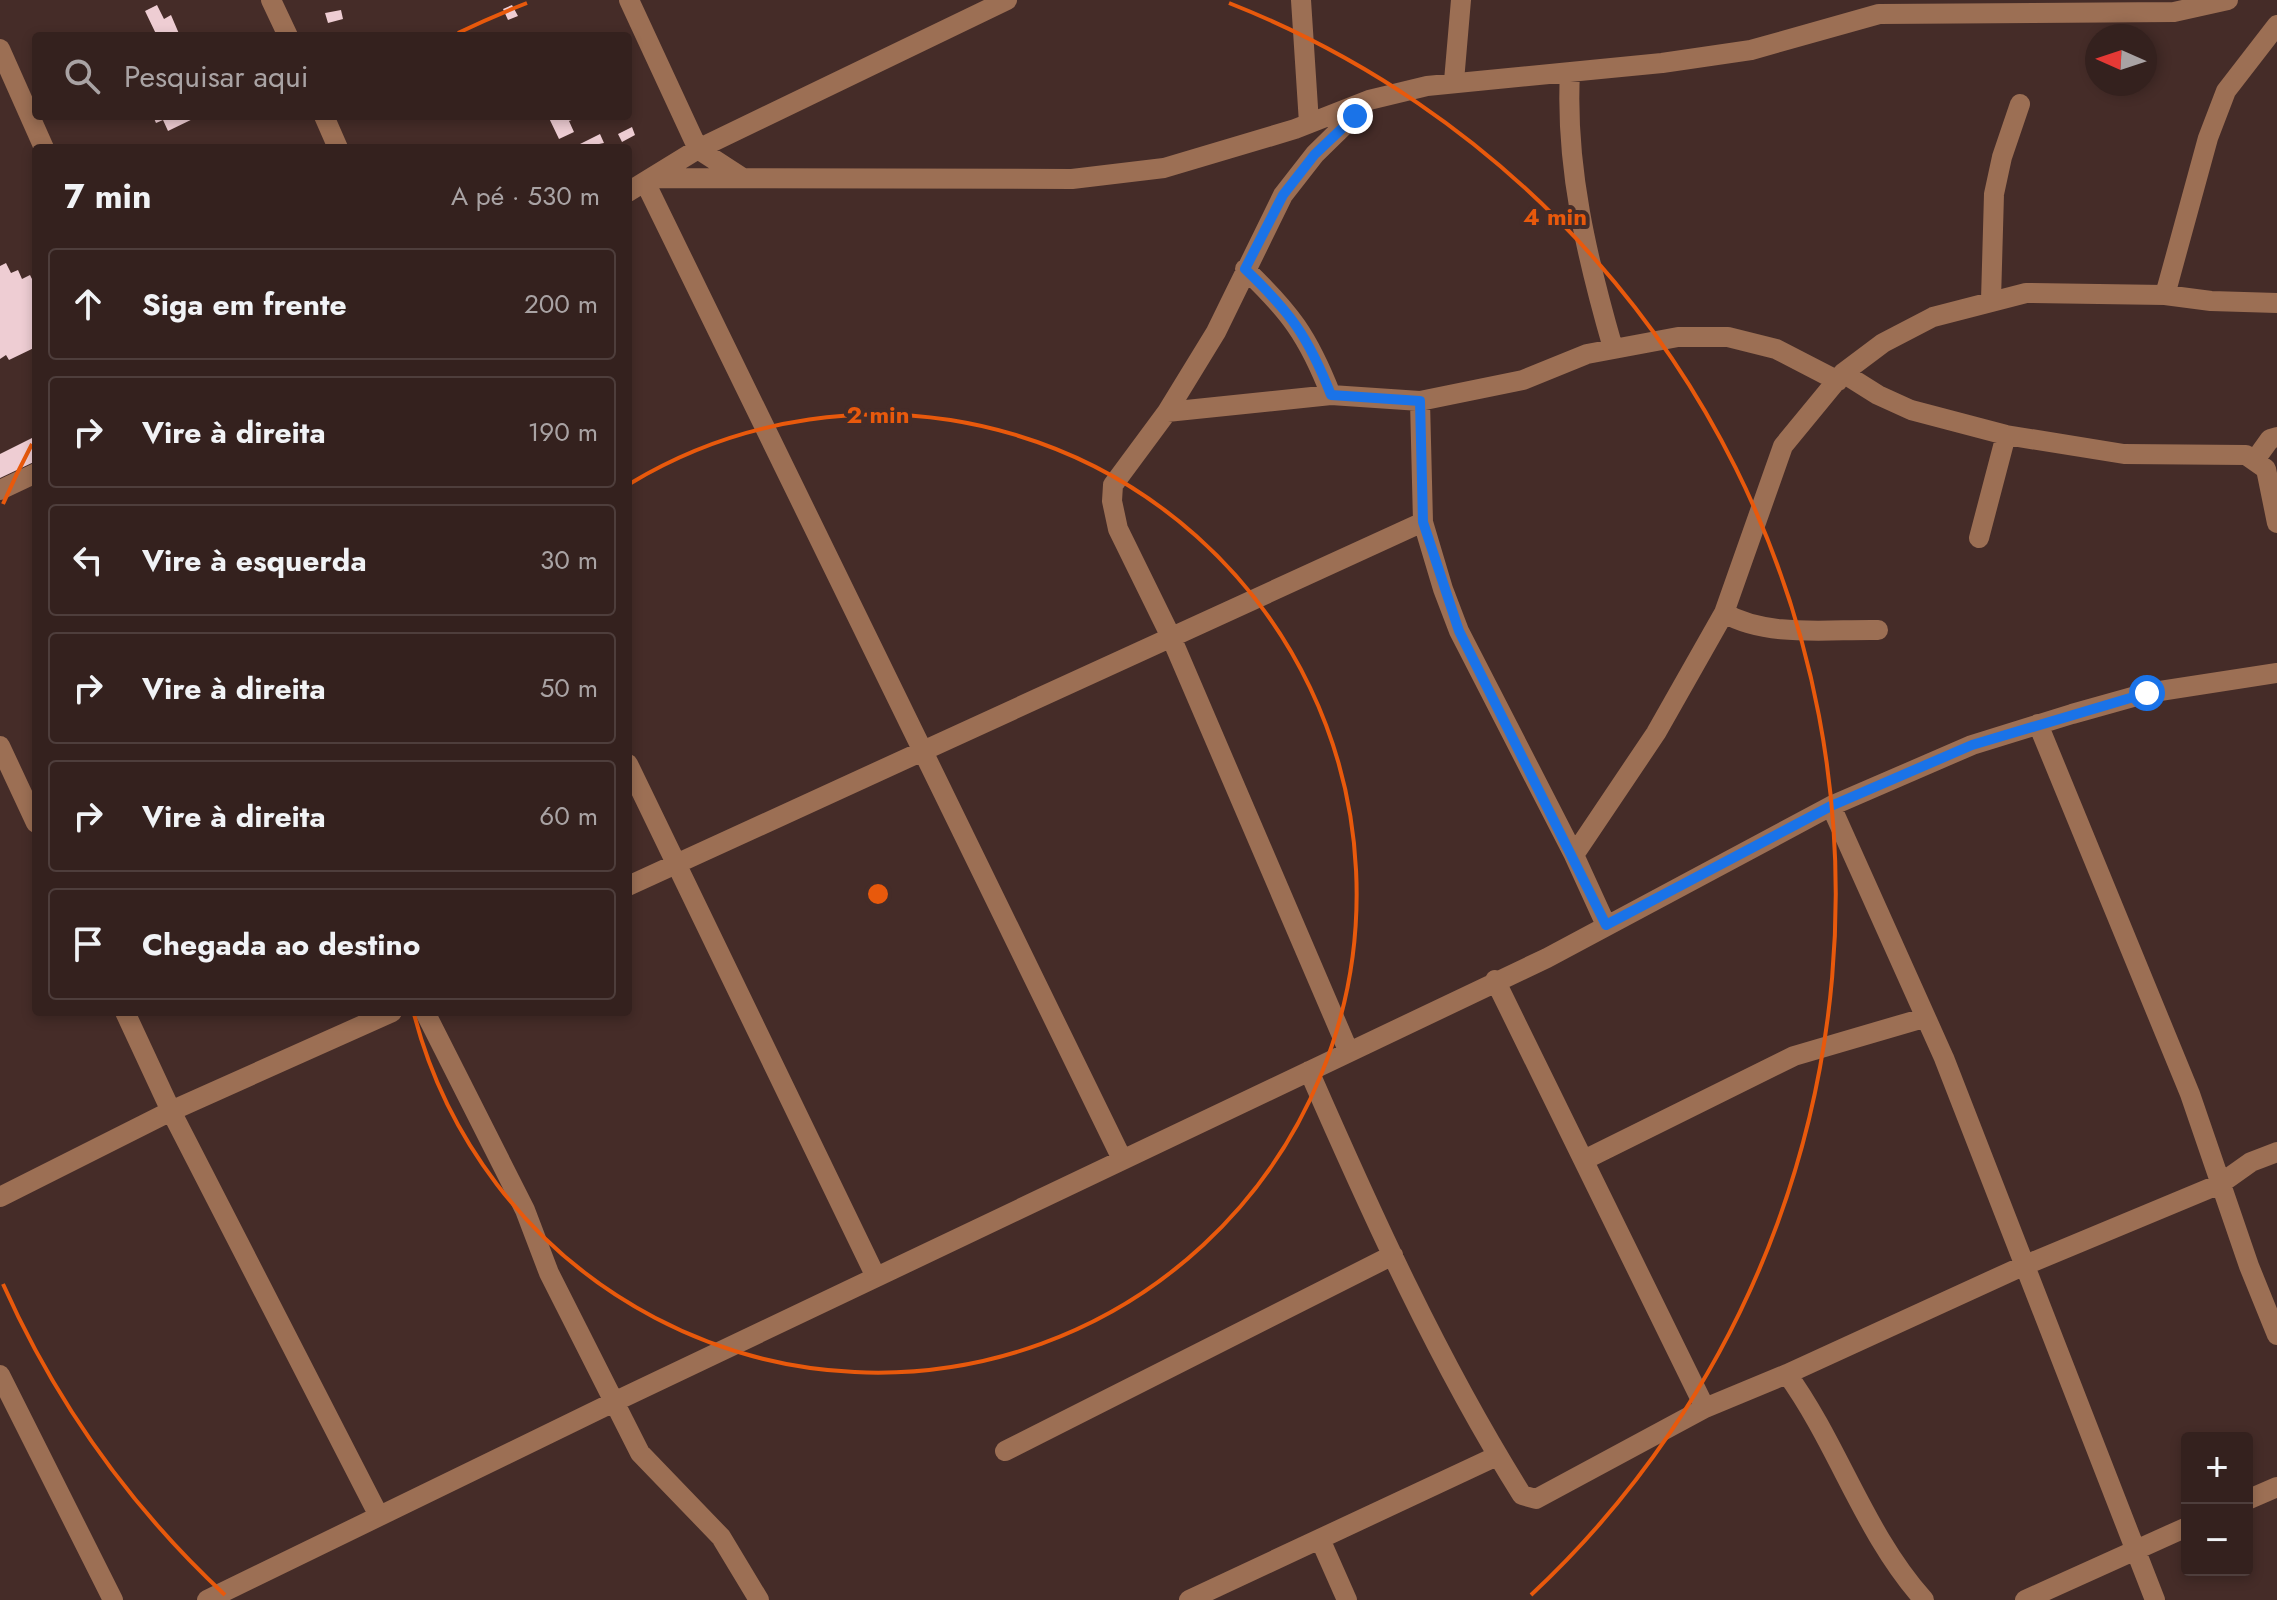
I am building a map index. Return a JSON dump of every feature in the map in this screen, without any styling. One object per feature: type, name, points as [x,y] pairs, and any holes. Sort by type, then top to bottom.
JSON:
[{"type":"street","points":[[629,0],[698,149],[741,177]]},
{"type":"street","points":[[643,185],[698,149],[1007,0]]},
{"type":"street","points":[[1301,0],[1305,125],[1315,154]]},
{"type":"street","points":[[1454,81],[1461,0]]},
{"type":"street","points":[[643,185],[741,177],[1072,179],[1164,168],[1305,125],[1369,100],[1454,81],[1570,72],[1751,50],[1880,7],[2169,6],[2228,0]]},
{"type":"street","points":[[277,5],[287,32]]},
{"type":"street","points":[[2165,295],[2208,138],[2226,91],[2277,25]]},
{"type":"street","points":[[0,49],[42,144]]},
{"type":"street","points":[[1570,72],[1569,101],[1581,227],[1613,348]]},
{"type":"street","points":[[1348,1050],[1171,637],[1118,529],[1112,501],[1113,485],[1167,412],[1237,294],[1245,269],[1283,195],[1315,154],[1369,100]]},
{"type":"street","points":[[1991,300],[1994,194],[2020,104]]},
{"type":"street","points":[[326,120],[336,144]]},
{"type":"street","points":[[643,185],[1122,1159]]},
{"type":"street","points":[[1245,269],[1289,312],[1304,333],[1331,395]]},
{"type":"street","points":[[1574,855],[1656,733],[1724,613],[1783,446],[1840,377],[1883,343],[1933,317],[2026,293],[2165,295],[2211,301],[2277,303]]},
{"type":"street","points":[[1167,412],[1331,395],[1420,401],[1523,380],[1587,354],[1613,348],[1678,337],[1728,337],[1776,349],[1911,410],[2006,435],[2124,454],[2246,455],[2266,469],[2277,523]]},
{"type":"street","points":[[1420,401],[1423,522],[1459,631],[1574,855],[1606,925]]},
{"type":"street","points":[[1979,538],[2006,435]]},
{"type":"street","points":[[2255,460],[2270,439],[2277,437]]},
{"type":"street","points":[[0,490],[32,475]]},
{"type":"street","points":[[632,884],[1423,522]]},
{"type":"street","points":[[1724,613],[1740,622],[1762,628],[1878,630]]},
{"type":"street","points":[[207,1600],[1348,1050],[1547,958],[1831,806],[1972,745],[2038,724],[2147,693],[2277,673]]},
{"type":"street","points":[[2038,724],[2190,1094],[2277,1335]]},
{"type":"street","points":[[0,746],[32,814]]},
{"type":"street","points":[[632,772],[876,1277]]},
{"type":"street","points":[[1831,806],[1954,1085],[2133,1551],[2155,1600]]},
{"type":"street","points":[[1495,980],[1705,1408]]},
{"type":"street","points":[[127,1016],[171,1111],[379,1516]]},
{"type":"street","points":[[0,1197],[171,1111],[383,1016]]},
{"type":"street","points":[[427,1016],[525,1210],[549,1273],[640,1453],[721,1537],[759,1600]]},
{"type":"street","points":[[1584,1160],[1794,1056],[1924,1018]]},
{"type":"street","points":[[1309,1071],[1393,1255],[1497,1456],[1522,1495],[1536,1499],[1705,1408],[2023,1266],[2220,1184],[2251,1162],[2277,1152]]},
{"type":"street","points":[[1005,1451],[1393,1255]]},
{"type":"street","points":[[1787,1374],[1827,1434],[1887,1552],[1924,1600]]},
{"type":"street","points":[[0,1375],[113,1600]]},
{"type":"street","points":[[1189,1600],[1497,1456]]},
{"type":"street","points":[[2253,1497],[2277,1487]]},
{"type":"street","points":[[2025,1600],[2181,1530]]},
{"type":"street","points":[[1320,1539],[1347,1600]]},
{"type":"building","points":[[157,5],[164,19],[171,15],[178,32],[155,32],[145,11]]},
{"type":"building","points":[[512,5],[518,16],[508,20],[503,9]]},
{"type":"building","points":[[341,10],[343,19],[328,23],[325,13]]},
{"type":"building","points":[[163,120],[191,120],[168,131]]},
{"type":"building","points":[[550,120],[572,120],[569,121],[574,132],[559,139]]},
{"type":"building","points":[[632,127],[635,135],[622,142],[618,134]]},
{"type":"building","points":[[600,134],[604,143],[599,144],[580,144]]},
{"type":"building","points":[[6,263],[11,273],[18,270],[22,279],[30,275],[32,279],[32,349],[9,360],[6,355],[0,359],[0,266]]},
{"type":"building","points":[[32,438],[32,463],[0,478],[0,454]]},
{"type":"route","points":[[1355,116],[1315,154],[1283,195],[1245,269],[1289,312],[1304,333],[1331,395],[1420,401],[1423,522],[1443,589],[1459,631],[1574,855],[1606,925],[1831,806],[1972,745],[2147,693]]}]
